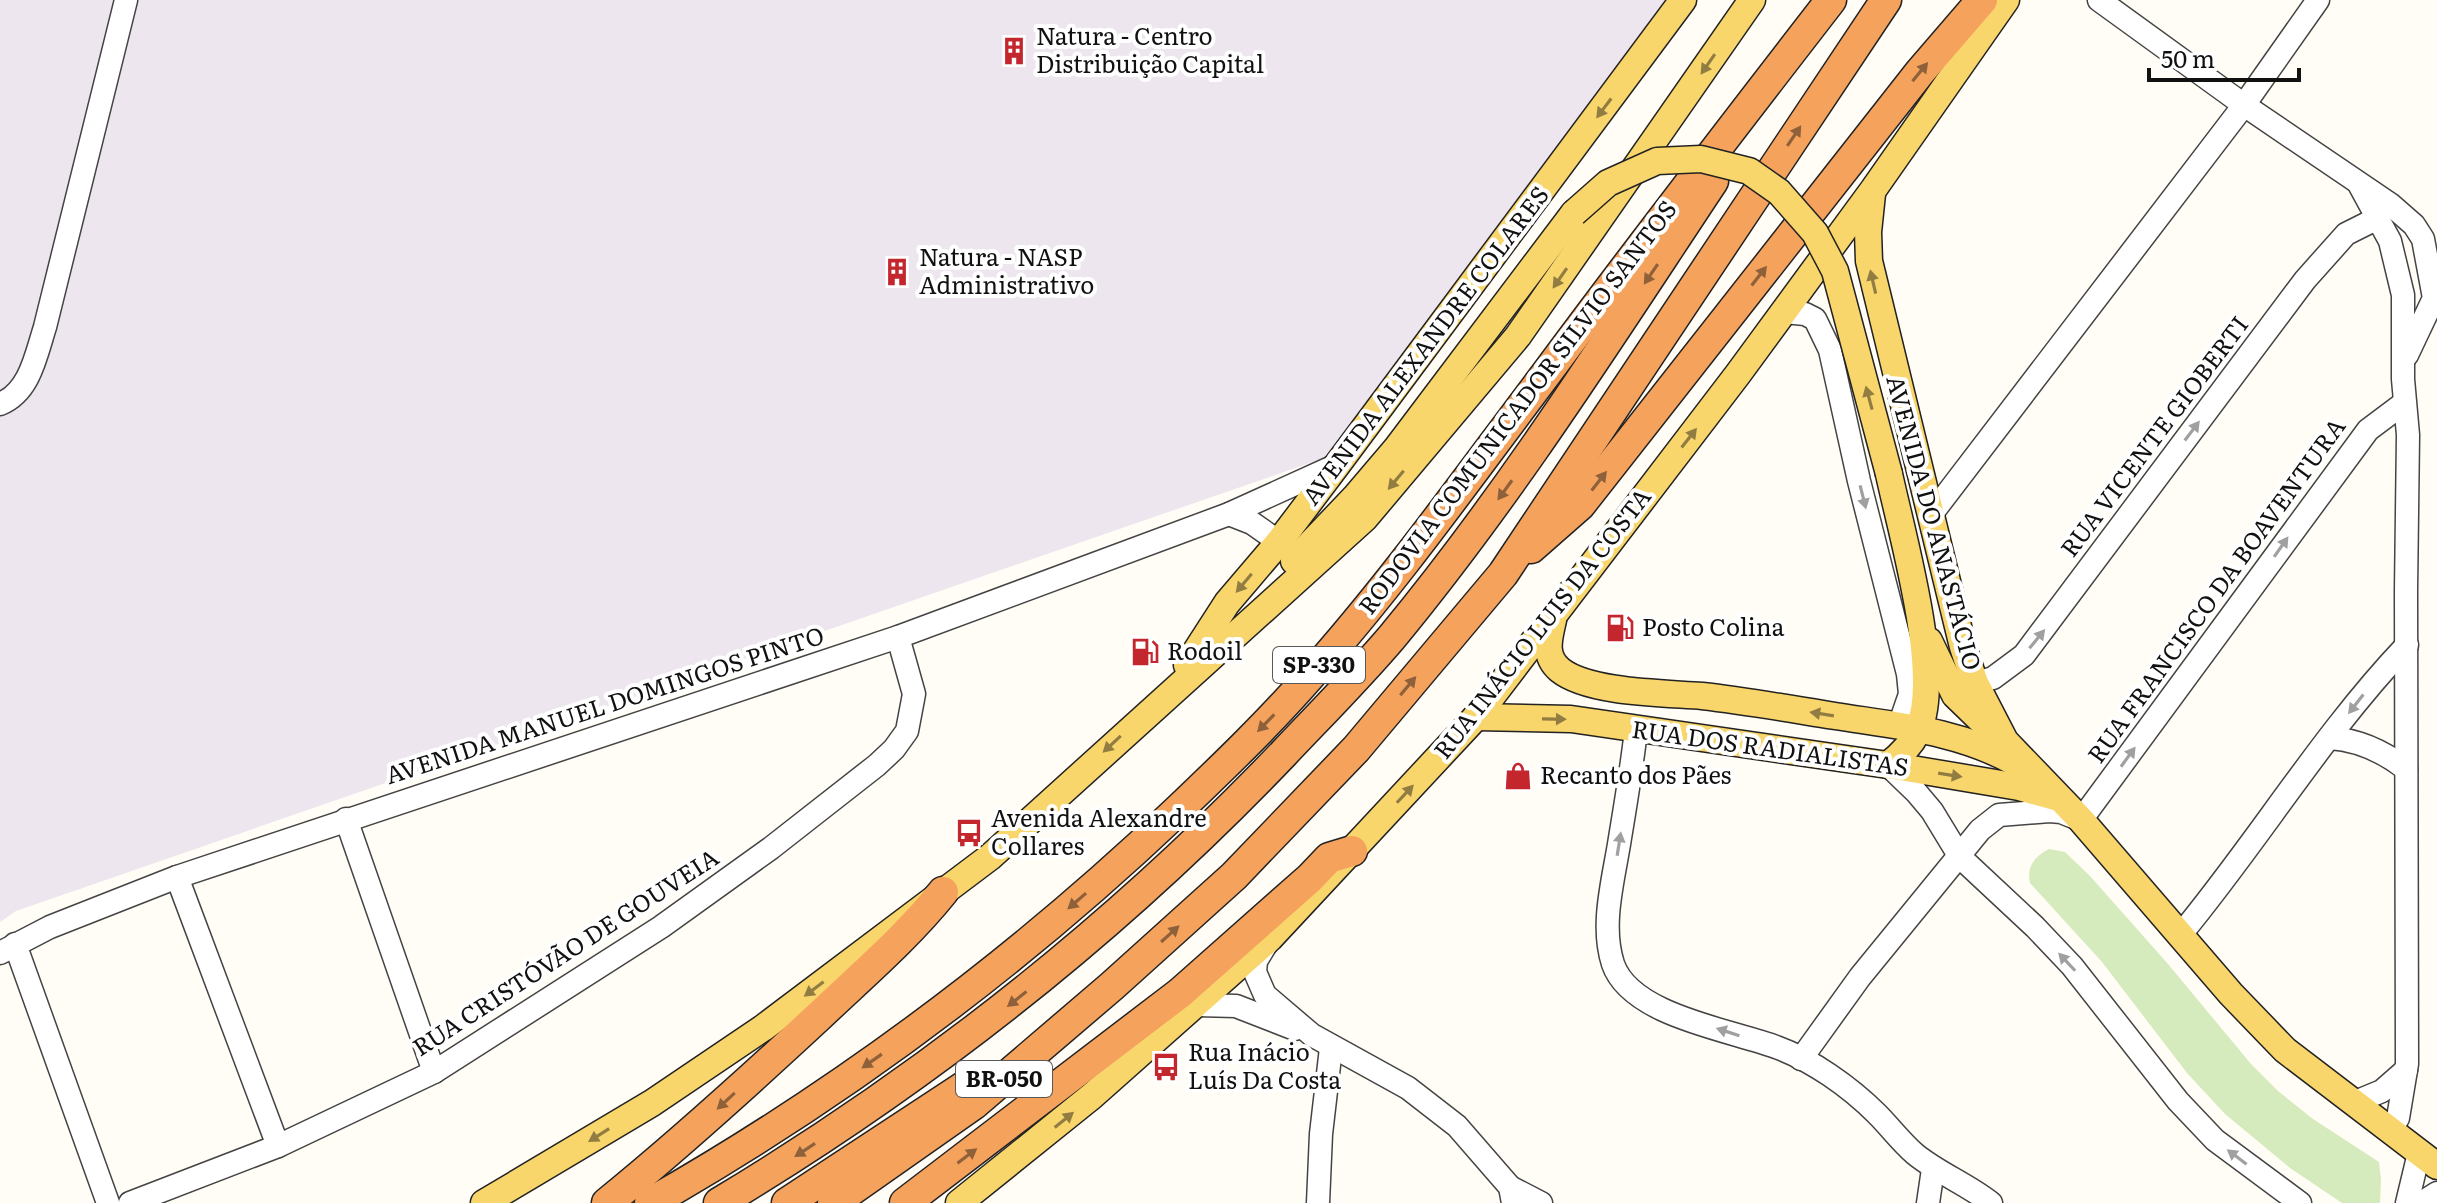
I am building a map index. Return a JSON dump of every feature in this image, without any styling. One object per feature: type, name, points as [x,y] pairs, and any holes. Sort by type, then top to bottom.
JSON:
[{"type":"highway","name":"RODOVIA COMUNICADOR SILVIO SANTOS","points":[[650,1203],[804,1110],[905,1038],[1022,949],[1133,853],[1215,775],[1308,679],[1367,609],[1666,213],[1833,0]]},
{"type":"highway","points":[[719,1203],[875,1104],[1043,979],[1163,873],[1314,722],[1390,639],[1542,441],[1833,0]]},
{"type":"highway","name":"SP-330","points":[[1112,986],[1234,876],[1356,749],[1503,574],[1886,0]]},
{"type":"highway","points":[[1503,574],[1580,505],[1910,85],[1982,0]]},
{"type":"highway","points":[[905,1203],[1180,993],[1329,858],[1352,851]]},
{"type":"highway","points":[[607,1203],[762,1068],[918,923],[943,892]]},
{"type":"highway","points":[[787,1203],[1112,986]]},
{"type":"highway","name":"BR-050","points":[[833,1203],[974,1104],[1112,986]]},
{"type":"main road","name":"AVENIDA ALEXANDRE COLARES","points":[[1170,691],[1227,603],[1279,542],[1683,0]]},
{"type":"main road","points":[[484,1203],[652,1103],[763,1028],[990,857],[1170,691],[1365,518],[1518,336],[1752,0]]},
{"type":"main road","name":"RUA INÁCIO LUIS DA COSTA","points":[[959,1203],[1082,1105],[1270,938],[1476,717],[1784,312],[2006,0]]},
{"type":"main road","points":[[1247,625],[1302,552],[1396,449],[1574,213],[1608,183],[1631,171],[1657,161],[1701,159],[1749,171],[1779,192],[1815,233],[1835,271],[1889,474],[1922,628],[1927,695],[1909,727],[1908,747],[1888,765]]},
{"type":"main road","name":"AVENIDA DO ANASTÁCIO","points":[[1873,190],[1868,232],[1869,261],[1954,618],[1975,683],[2005,741],[2033,773],[2062,799],[2231,994],[2285,1050],[2428,1159]]},
{"type":"main road","name":"RUA DOS RADIALISTAS","points":[[1555,611],[1548,653],[1563,673],[1592,685],[1722,699],[1909,727],[1988,747],[2033,773]]},
{"type":"main road","points":[[1922,628],[1955,695],[2005,741]]},
{"type":"main road","points":[[1712,740],[1705,727],[1708,712],[1722,699]]},
{"type":"main road","name":"RUA DOS RADIALISTAS","points":[[1476,717],[1571,719],[1888,765],[2019,787],[2062,799]]},
{"type":"street","points":[[0,404],[12,399],[21,389],[45,327],[126,0]]},
{"type":"street","points":[[2099,0],[2244,105],[2390,204],[2414,225],[2433,264],[2435,298],[2403,363]]},
{"type":"street","points":[[1930,516],[2244,105],[2318,0]]},
{"type":"street","points":[[2360,186],[2390,241],[2403,295],[2404,403],[2408,446],[2406,1070],[2398,1118],[2390,1131]]},
{"type":"street","name":"RUA VICENTE GIOBERTI","points":[[1975,683],[2002,673],[2024,655],[2313,270],[2346,234],[2376,219]]},
{"type":"street","points":[[2397,263],[2433,264]]},
{"type":"street","points":[[2403,295],[2435,298]]},
{"type":"street","points":[[1784,312],[1805,314],[1815,319],[1830,350],[1859,481],[1908,674],[1909,727]]},
{"type":"street","name":"RUA FRANCISCO DA BOAVENTURA","points":[[2081,820],[2368,430],[2404,403]]},
{"type":"street","name":"AVENIDA MANUEL DOMINGOS PINTO","points":[[8,949],[50,927],[177,877],[898,637],[1229,514],[1337,465]]},
{"type":"street","points":[[1229,514],[1252,523],[1279,542]]},
{"type":"street","name":"RUA CRISTÓVÃO DE GOUVEIA","points":[[130,1203],[278,1146],[434,1072],[661,927],[771,848],[877,765],[907,731],[914,694],[898,637]]},
{"type":"street","points":[[2181,934],[2220,887],[2330,738],[2384,669],[2407,645]]},
{"type":"street","points":[[1636,730],[1609,907],[1608,944],[1615,968],[1634,992],[1659,1008],[1777,1047],[1801,1059],[1877,1113],[1911,1151],[1933,1169],[1991,1203]]},
{"type":"street","points":[[2330,738],[2360,743],[2406,769]]},
{"type":"street","points":[[1888,765],[1932,811],[1960,857],[2072,966],[2178,1101],[2215,1140],[2300,1203]]},
{"type":"street","points":[[1801,1059],[1860,977],[1980,830],[1999,815],[2050,811],[2081,820]]},
{"type":"street","points":[[346,819],[434,1072]]},
{"type":"street","points":[[177,877],[278,1146]]},
{"type":"street","points":[[1270,938],[1256,961],[1255,972],[1265,995],[1331,1048],[1390,1078],[1435,1108],[1457,1126],[1511,1195],[1541,1203]]},
{"type":"street","points":[[8,949],[108,1203]]},
{"type":"street","points":[[1197,1005],[1236,1006],[1312,1035]]},
{"type":"street","points":[[1318,1203],[1322,1121],[1331,1048]]},
{"type":"street","points":[[2353,1103],[2382,1091],[2406,1070]]},
{"type":"street","points":[[2407,1203],[2428,1159]]},
{"type":"street","points":[[1928,1203],[1933,1169]]},
{"type":"street","points":[[2421,1203],[2437,1193]]},
{"type":"shaded area","points":[[0,0],[1667,0],[1336,454],[16,911],[0,922]]},
{"type":"green space","points":[[2049,849],[2065,852],[2090,876],[2251,1064],[2278,1091],[2313,1119],[2379,1162],[2380,1203],[2342,1203],[2290,1168],[2225,1114],[2187,1073],[2102,962],[2030,883],[2029,872],[2033,863]]},
{"type":"place","name":"Natura - Centro Distribuição Capital","points":[[1014,51]]},
{"type":"place","name":"Natura - NASP Administrativo","points":[[897,272]]},
{"type":"place","name":"Posto Colina","points":[[1620,628]]},
{"type":"place","name":"Rodoil","points":[[1145,652]]},
{"type":"place","name":"Recanto dos Pães","points":[[1518,776]]},
{"type":"place","name":"Avenida Alexandre Collares","points":[[969,833]]},
{"type":"place","name":"Rua Inácio Luís Da Costa","points":[[1166,1067]]}]
